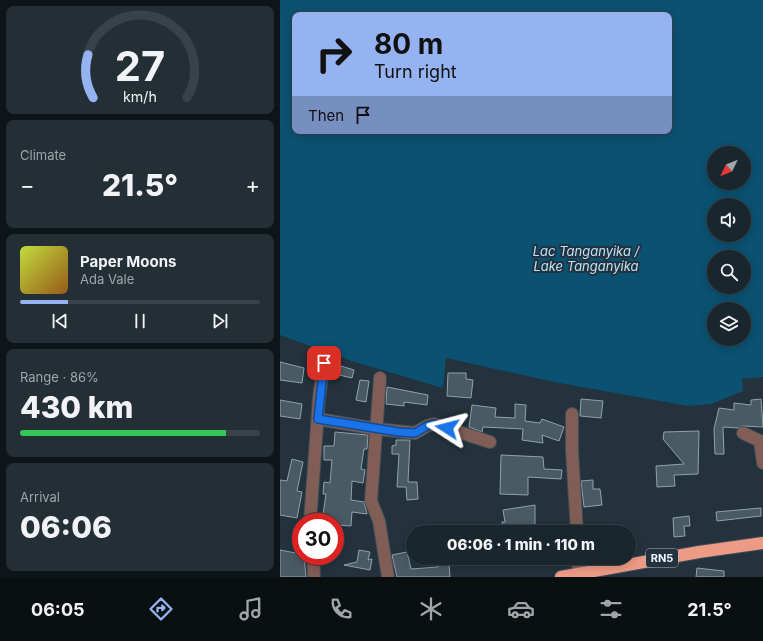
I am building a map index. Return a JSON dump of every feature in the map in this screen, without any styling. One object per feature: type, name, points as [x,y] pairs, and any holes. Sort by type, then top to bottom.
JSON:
[{"type":"highway","name":"RN5","points":[[561,577],[699,552],[763,544]]},
{"type":"street","points":[[311,513],[324,363]]},
{"type":"street","points":[[380,378],[371,501],[379,521],[388,577]]},
{"type":"street","points":[[572,414],[572,450],[577,525]]},
{"type":"street","points":[[318,419],[377,429],[415,433],[434,424],[490,442]]},
{"type":"street","points":[[743,433],[760,441],[763,463]]},
{"type":"street","points":[[313,565],[314,577]]},
{"type":"street","points":[[578,565],[579,573]]},
{"type":"water","name":"Lac Tanganyika / Lake Tanganyika","points":[[280,0],[763,0],[763,377],[742,379],[743,391],[711,404],[688,406],[554,382],[446,358],[443,388],[348,360],[280,335]]},
{"type":"building","points":[[280,362],[304,368],[302,383],[280,380]]},
{"type":"building","points":[[341,366],[354,370],[352,378],[339,375]]},
{"type":"building","points":[[448,373],[466,373],[466,379],[473,380],[471,398],[447,396]]},
{"type":"building","points":[[360,380],[369,381],[366,402],[356,400]]},
{"type":"building","points":[[387,387],[428,395],[427,405],[404,402],[404,406],[386,404]]},
{"type":"building","points":[[581,399],[603,401],[601,418],[580,416]]},
{"type":"building","points":[[761,399],[763,427],[723,427],[724,454],[715,454],[714,429],[719,408],[734,410],[734,403],[751,405],[751,400]]},
{"type":"building","points":[[280,400],[302,404],[300,419],[280,416]]},
{"type":"building","points":[[515,404],[526,405],[525,421],[540,423],[542,419],[564,427],[559,441],[542,435],[543,443],[522,440],[523,429],[483,427],[482,432],[469,427],[472,405],[496,408],[495,417],[515,418]]},
{"type":"building","points":[[699,431],[698,474],[674,475],[675,486],[657,487],[656,466],[684,464],[663,439],[664,432]]},
{"type":"building","points":[[335,432],[368,435],[367,449],[364,449],[361,469],[365,470],[363,483],[352,481],[351,500],[364,502],[367,514],[352,512],[351,526],[344,526],[344,513],[323,513],[326,494],[323,494],[324,482],[330,483],[332,460],[324,460],[324,446],[334,446]]},
{"type":"building","points":[[396,440],[410,440],[408,482],[417,482],[418,499],[407,500],[406,487],[397,487],[399,454],[392,454],[392,446],[396,445]]},
{"type":"building","points":[[501,455],[543,457],[544,469],[562,470],[561,479],[528,477],[528,495],[500,494]]},
{"type":"building","points":[[292,459],[303,462],[297,491],[302,492],[298,513],[292,513],[292,517],[280,515],[280,480],[287,481]]},
{"type":"building","points":[[593,480],[593,489],[600,489],[602,505],[584,507],[581,481]]},
{"type":"building","points":[[535,505],[535,525],[502,525],[502,522],[505,522],[503,510]]},
{"type":"building","points":[[761,508],[761,516],[717,521],[716,512]]},
{"type":"building","points":[[689,516],[690,526],[684,526],[685,536],[674,537],[673,518]]},
{"type":"building","points":[[280,550],[292,552],[292,565],[305,565],[306,577],[280,577]]},
{"type":"building","points":[[359,550],[370,552],[368,560],[372,559],[370,570],[344,565],[357,562]]},
{"type":"building","points":[[406,552],[406,565],[410,565],[411,569],[449,565],[450,577],[397,577],[392,555]]},
{"type":"building","points":[[697,568],[724,571],[724,577],[696,577]]},
{"type":"route","points":[[324,363],[318,419],[399,432],[415,433],[434,424],[447,428]]}]
